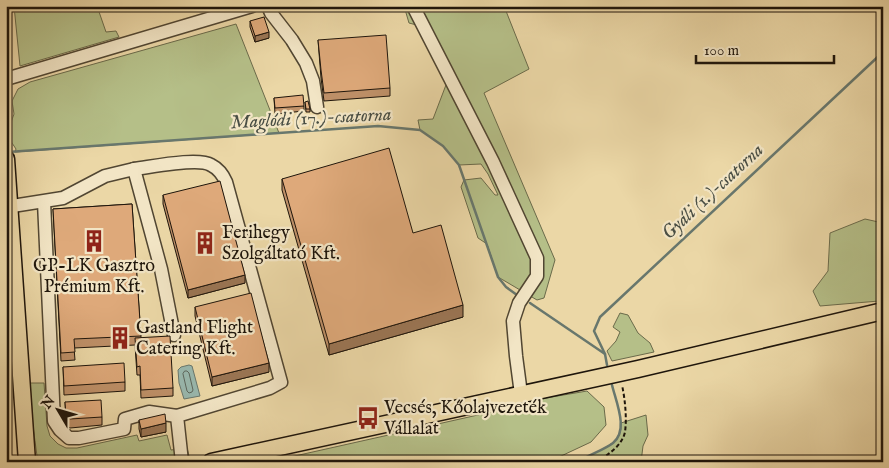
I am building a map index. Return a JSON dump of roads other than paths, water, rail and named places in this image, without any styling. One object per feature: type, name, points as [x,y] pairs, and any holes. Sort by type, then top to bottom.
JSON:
[{"type":"main road","points":[[6,159],[27,462]]},
{"type":"main road","points":[[212,462],[638,369],[883,311]]},
{"type":"lane","points":[[6,79],[252,6]]},
{"type":"lane","points":[[268,6],[270,13],[292,40],[306,63],[313,81],[317,107]]},
{"type":"lane","points":[[414,6],[493,162],[537,258],[537,276],[519,303],[513,321],[521,394]]},
{"type":"lane","points":[[8,207],[63,198],[105,176],[134,169],[193,162],[211,164],[223,175],[226,182],[281,382],[270,388],[177,416],[149,412],[125,419],[124,429],[70,438],[60,430],[54,421],[44,202]]},
{"type":"lane","points":[[134,169],[161,269],[174,335]]},
{"type":"lane","points":[[177,416],[182,462]]},
{"type":"water","points":[[189,365],[192,366],[200,396],[184,399],[179,383],[178,370]]},
{"type":"waterway","name":"Gyáli (1.)-csatorna","points":[[607,365],[605,354],[594,331],[600,317],[883,52]]},
{"type":"waterway","name":"Maglódi (17.)-csatorna","points":[[8,152],[378,126],[420,130],[443,146],[459,165],[498,277],[506,287],[517,295]]},
{"type":"waterway","name":"Maglódi (17.)-csatorna","points":[[530,303],[605,354]]},
{"type":"waterway","name":"Gyáli (1.)-csatorna","points":[[578,462],[609,446],[618,437],[621,423],[612,385]]},
{"type":"place","name":"GP-LK Gasztro Prémium Kft.","points":[[94,241]]},
{"type":"place","name":"Ferihegy Szolgáltató Kft.","points":[[205,243]]},
{"type":"place","name":"Gastland Flight Catering Kft.","points":[[120,338]]},
{"type":"place","name":"Vecsés, Kőolajvezeték Vállalat","points":[[368,418]]}]
